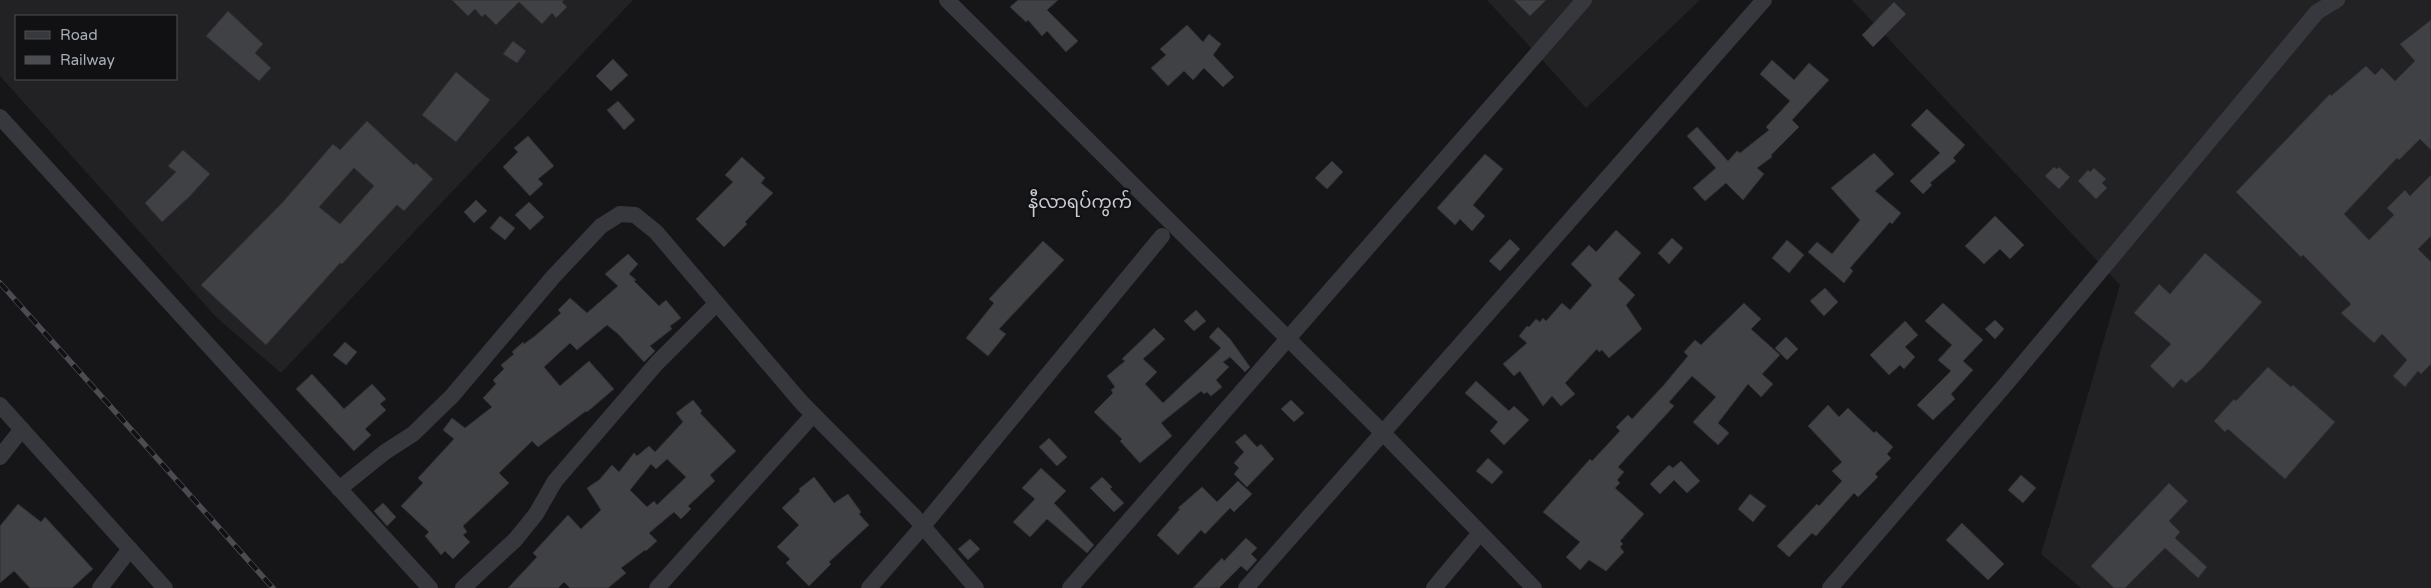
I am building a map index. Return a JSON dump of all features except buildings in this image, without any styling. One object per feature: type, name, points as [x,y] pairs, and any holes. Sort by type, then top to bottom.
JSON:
[{"type":"street","points":[[947,0],[1383,433],[1534,588]]},
{"type":"street","points":[[1070,588],[1584,0]]},
{"type":"street","points":[[1246,588],[1764,0]]},
{"type":"street","points":[[1830,588],[1999,391],[2317,12],[2337,0]]},
{"type":"street","points":[[0,117],[430,588]]},
{"type":"street","points":[[339,489],[386,452],[413,434],[452,396],[553,277],[601,226],[620,214],[635,215],[656,232],[813,415],[922,526],[976,588]]},
{"type":"street","points":[[869,588],[1162,236]]},
{"type":"street","points":[[463,588],[515,540],[536,514],[555,481],[656,364],[716,304]]},
{"type":"street","points":[[0,405],[165,588]]},
{"type":"street","points":[[656,588],[813,415]]},
{"type":"street","points":[[0,457],[22,429]]},
{"type":"street","points":[[1434,588],[1480,533]]},
{"type":"street","points":[[100,588],[130,549]]},
{"type":"shaded area","points":[[0,0],[633,0],[281,373],[216,317],[0,76]]},
{"type":"shaded area","points":[[1487,0],[1700,0],[1586,108]]},
{"type":"shaded area","points":[[1852,0],[2431,0],[2431,588],[2081,588],[2041,554],[2120,285]]},
{"type":"railway","points":[[0,283],[273,588]]},
{"type":"district","name":"နီလာရပ်ကွက်","points":[[1080,202]]}]
